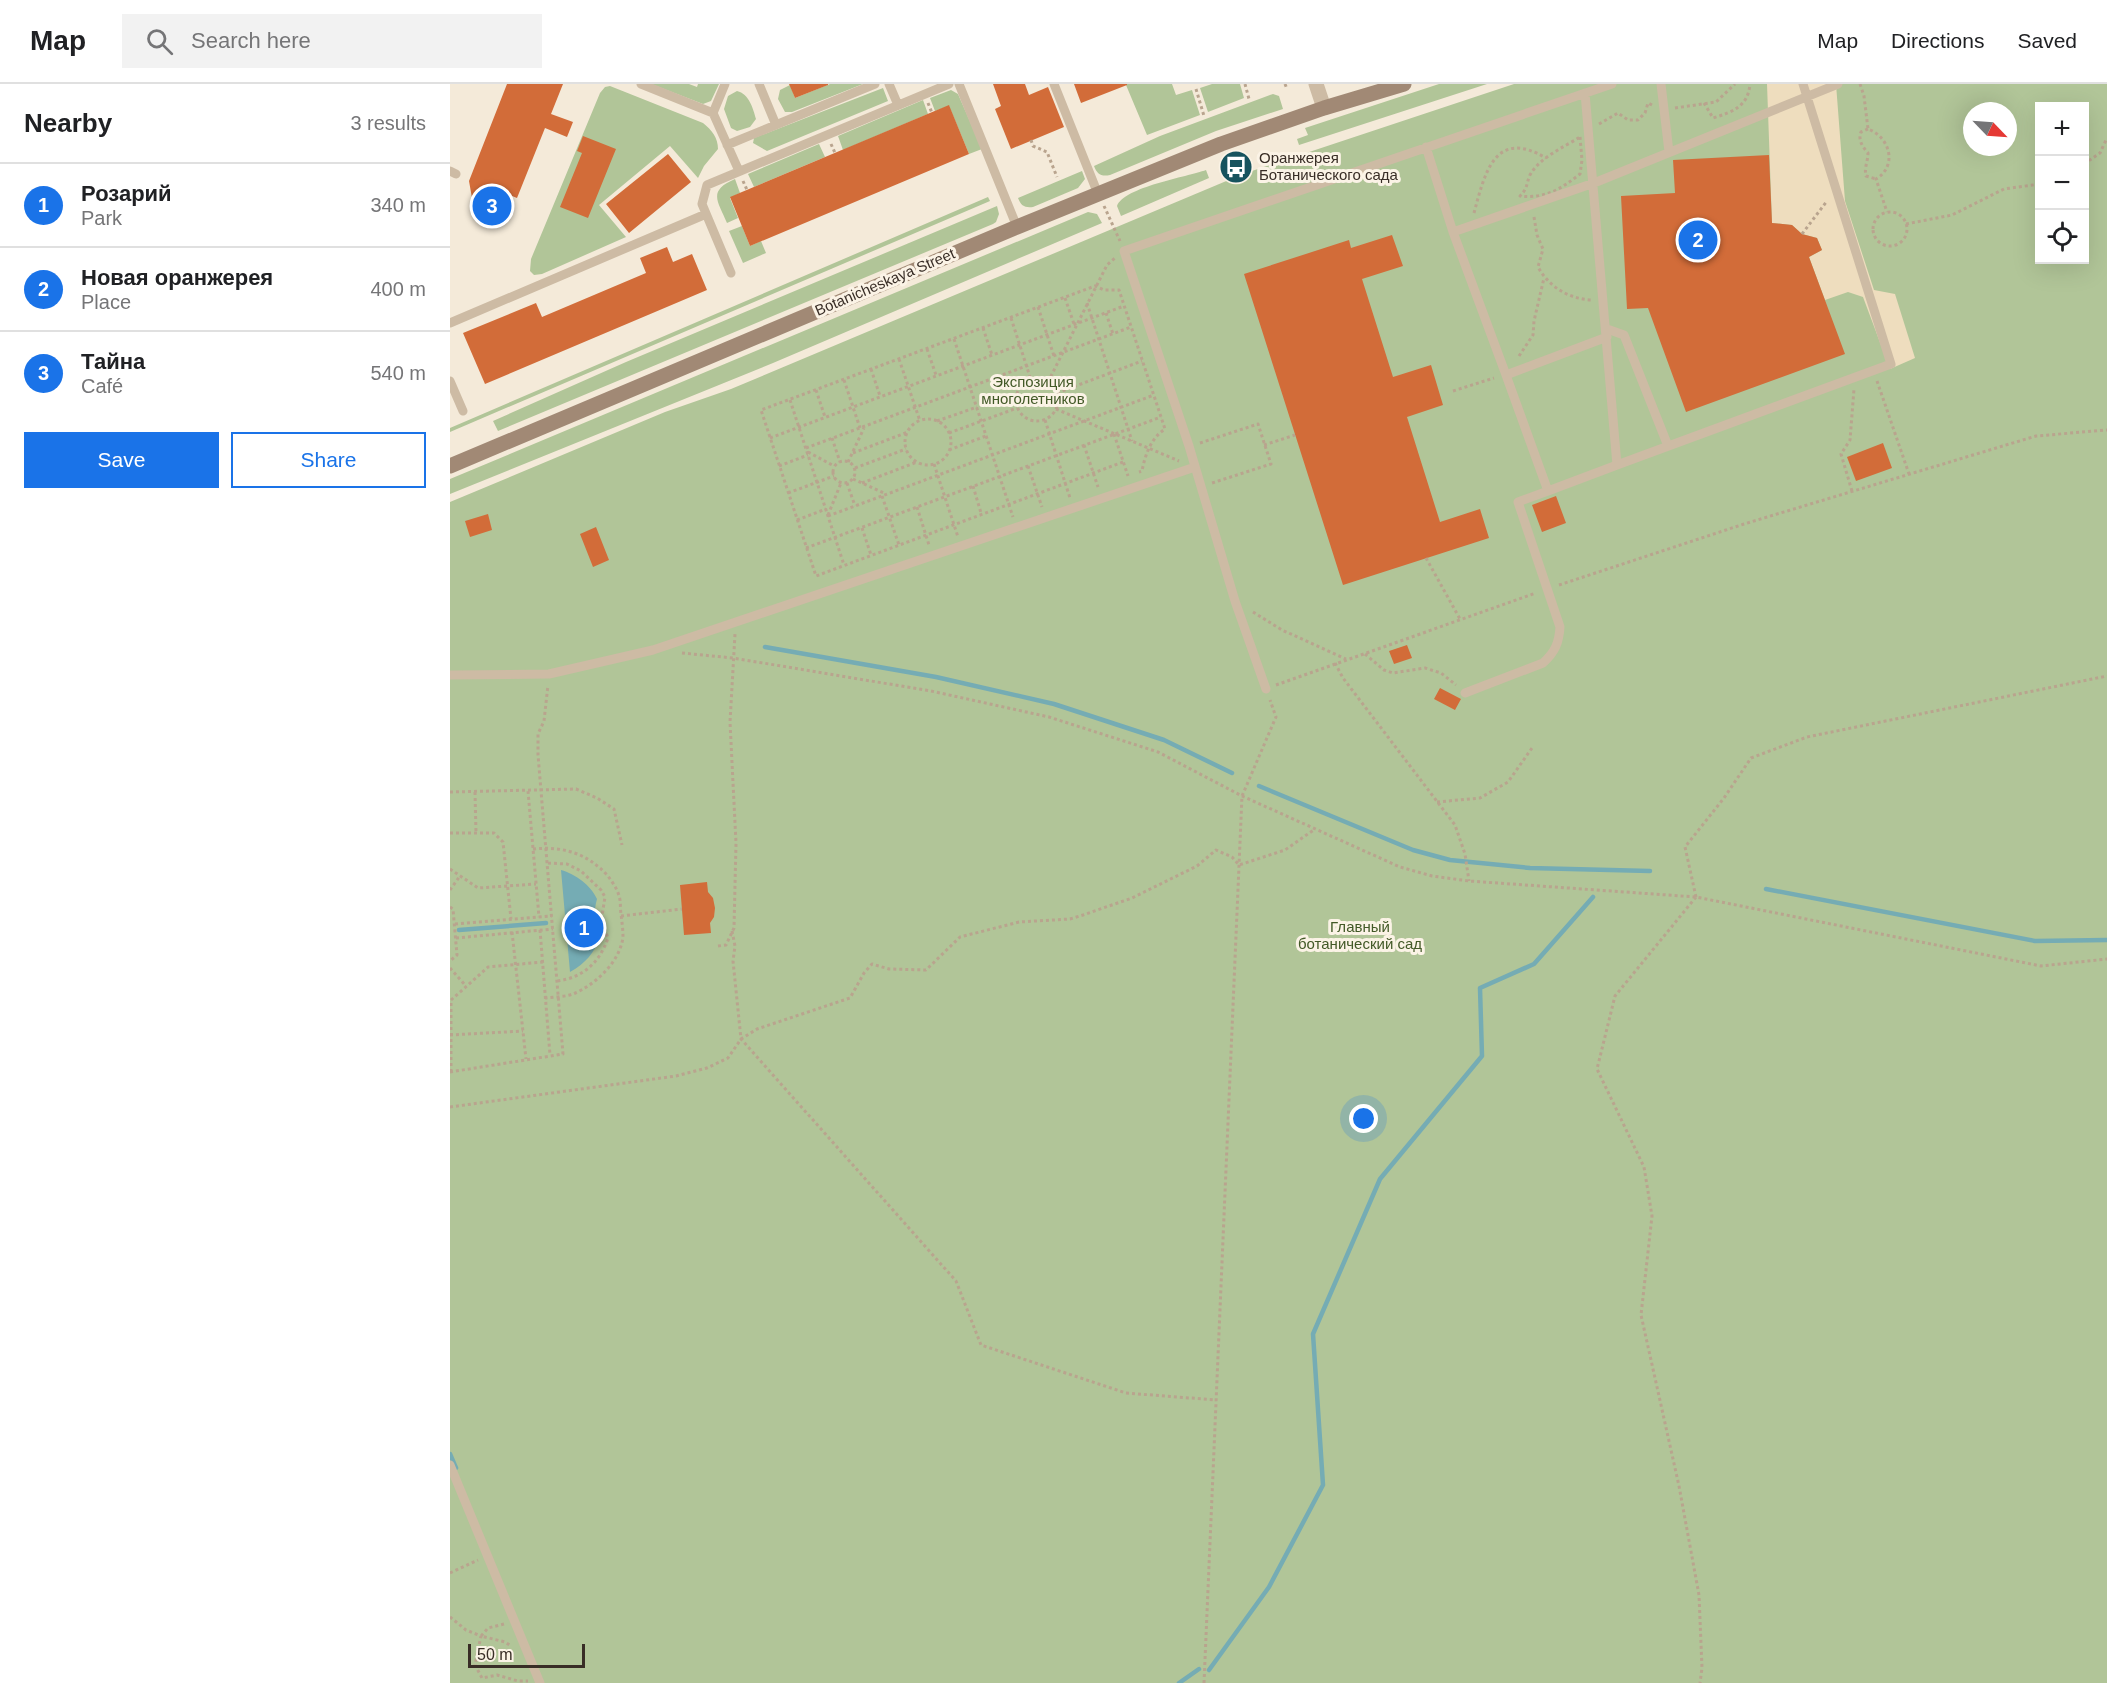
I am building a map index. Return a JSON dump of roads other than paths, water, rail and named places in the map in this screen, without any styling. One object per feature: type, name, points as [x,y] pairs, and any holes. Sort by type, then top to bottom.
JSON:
[{"type":"main road","name":"Botanicheskaya Street","points":[[450,466],[1017,227],[1221,144],[1324,108],[1404,84]]},
{"type":"street","points":[[1316,84],[1324,108]]},
{"type":"lane","points":[[641,84],[713,113],[738,171]]},
{"type":"lane","points":[[713,113],[725,84]]},
{"type":"lane","points":[[759,84],[776,125]]},
{"type":"lane","points":[[727,145],[875,84]]},
{"type":"lane","points":[[889,84],[898,105]]},
{"type":"lane","points":[[731,273],[702,204],[707,185],[949,84]]},
{"type":"lane","points":[[959,84],[1017,227]]},
{"type":"lane","points":[[1054,84],[1098,194]]},
{"type":"lane","points":[[1266,689],[1235,601],[1190,446],[1124,251],[1612,84]]},
{"type":"lane","points":[[1661,84],[1669,152]]},
{"type":"lane","points":[[1464,693],[1543,663],[1551,656],[1559,643],[1560,627],[1518,502],[1891,364],[1803,84]]},
{"type":"lane","points":[[1453,232],[1594,183],[1838,84]]},
{"type":"lane","points":[[1585,93],[1617,465]]},
{"type":"lane","points":[[1426,147],[1453,232],[1548,491]]},
{"type":"lane","points":[[450,323],[706,214]]},
{"type":"lane","points":[[1506,375],[1607,333],[1624,334],[1668,446]]},
{"type":"lane","points":[[450,381],[463,411]]},
{"type":"lane","points":[[450,675],[549,674],[653,650],[1195,467]]},
{"type":"lane","points":[[450,1466],[540,1682]]},
{"type":"water","points":[[561,870],[582,881],[597,899],[595,918],[600,937],[589,957],[570,972]]},
{"type":"waterway","points":[[765,647],[936,677],[1054,704],[1164,740],[1232,773]]},
{"type":"waterway","points":[[1259,786],[1413,850],[1450,860],[1530,868],[1650,871]]},
{"type":"waterway","points":[[1766,889],[2035,941],[2107,940]]},
{"type":"waterway","points":[[1209,1670],[1269,1587],[1323,1485],[1313,1334],[1380,1179],[1482,1056],[1480,988],[1534,964],[1593,897]]},
{"type":"waterway","points":[[459,930],[546,923]]},
{"type":"waterway","points":[[450,1454],[456,1468]]},
{"type":"waterway","points":[[1179,1683],[1199,1669]]},
{"type":"place","name":"Оранжерея Ботанического сада","points":[[1236,167]]},
{"type":"place","name":"Тайна","points":[[492,206]]},
{"type":"place","name":"Новая оранжерея","points":[[1698,240]]},
{"type":"place","name":"Розарий","points":[[584,928]]},
{"type":"park label","name":"Экспозиция многолетников","points":[[1033,390]]},
{"type":"park label","name":"Главный ботанический сад","points":[[1360,936]]}]
